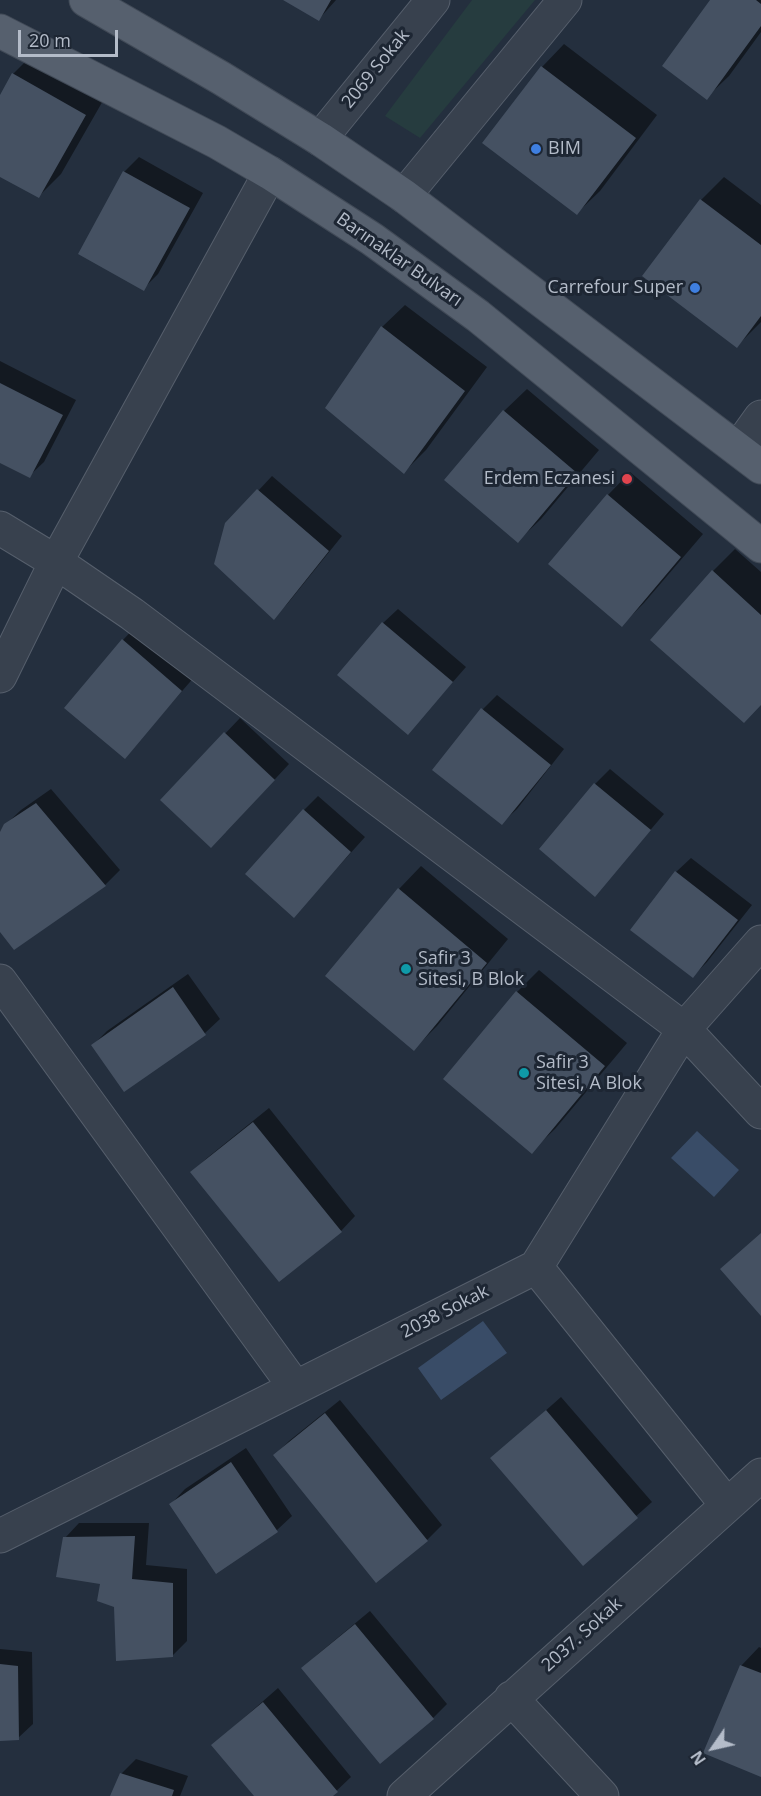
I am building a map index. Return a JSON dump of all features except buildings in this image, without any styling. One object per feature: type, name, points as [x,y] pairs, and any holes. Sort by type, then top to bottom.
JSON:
[{"type":"main road","points":[[86,0],[221,78],[320,139],[404,196],[750,458]]},
{"type":"main road","name":"Barınaklar Bulvarı","points":[[0,31],[217,142],[270,173],[372,239],[478,316],[761,546]]},
{"type":"street","name":"2069 Sokak","points":[[320,139],[433,0]]},
{"type":"street","points":[[404,196],[565,0]]},
{"type":"street","points":[[0,676],[56,562],[270,173]]},
{"type":"street","points":[[750,458],[761,417]]},
{"type":"street","points":[[0,528],[56,562],[132,614],[684,1029],[761,1112]]},
{"type":"street","points":[[728,1505],[536,1267],[684,1029],[761,942]]},
{"type":"street","points":[[0,981],[295,1387]]},
{"type":"street","name":"2038 Sokak","points":[[0,1536],[536,1267]]},
{"type":"street","name":"2037. Sokak","points":[[404,1796],[761,1475]]},
{"type":"street","points":[[512,1698],[602,1796]]},
{"type":"green space","points":[[472,0],[535,0],[420,138],[385,116]]},
{"type":"water","points":[[697,1131],[739,1170],[714,1197],[671,1158]]},
{"type":"water","points":[[483,1321],[507,1353],[441,1400],[418,1368]]},
{"type":"place","name":"BIM","points":[[536,149]]},
{"type":"place","name":"Carrefour Super","points":[[695,288]]},
{"type":"place","name":"Erdem Eczanesi","points":[[627,479]]},
{"type":"place","name":"Safir 3 Sitesi, B Blok","points":[[406,969]]},
{"type":"place","name":"Safir 3 Sitesi, A Blok","points":[[524,1073]]}]
